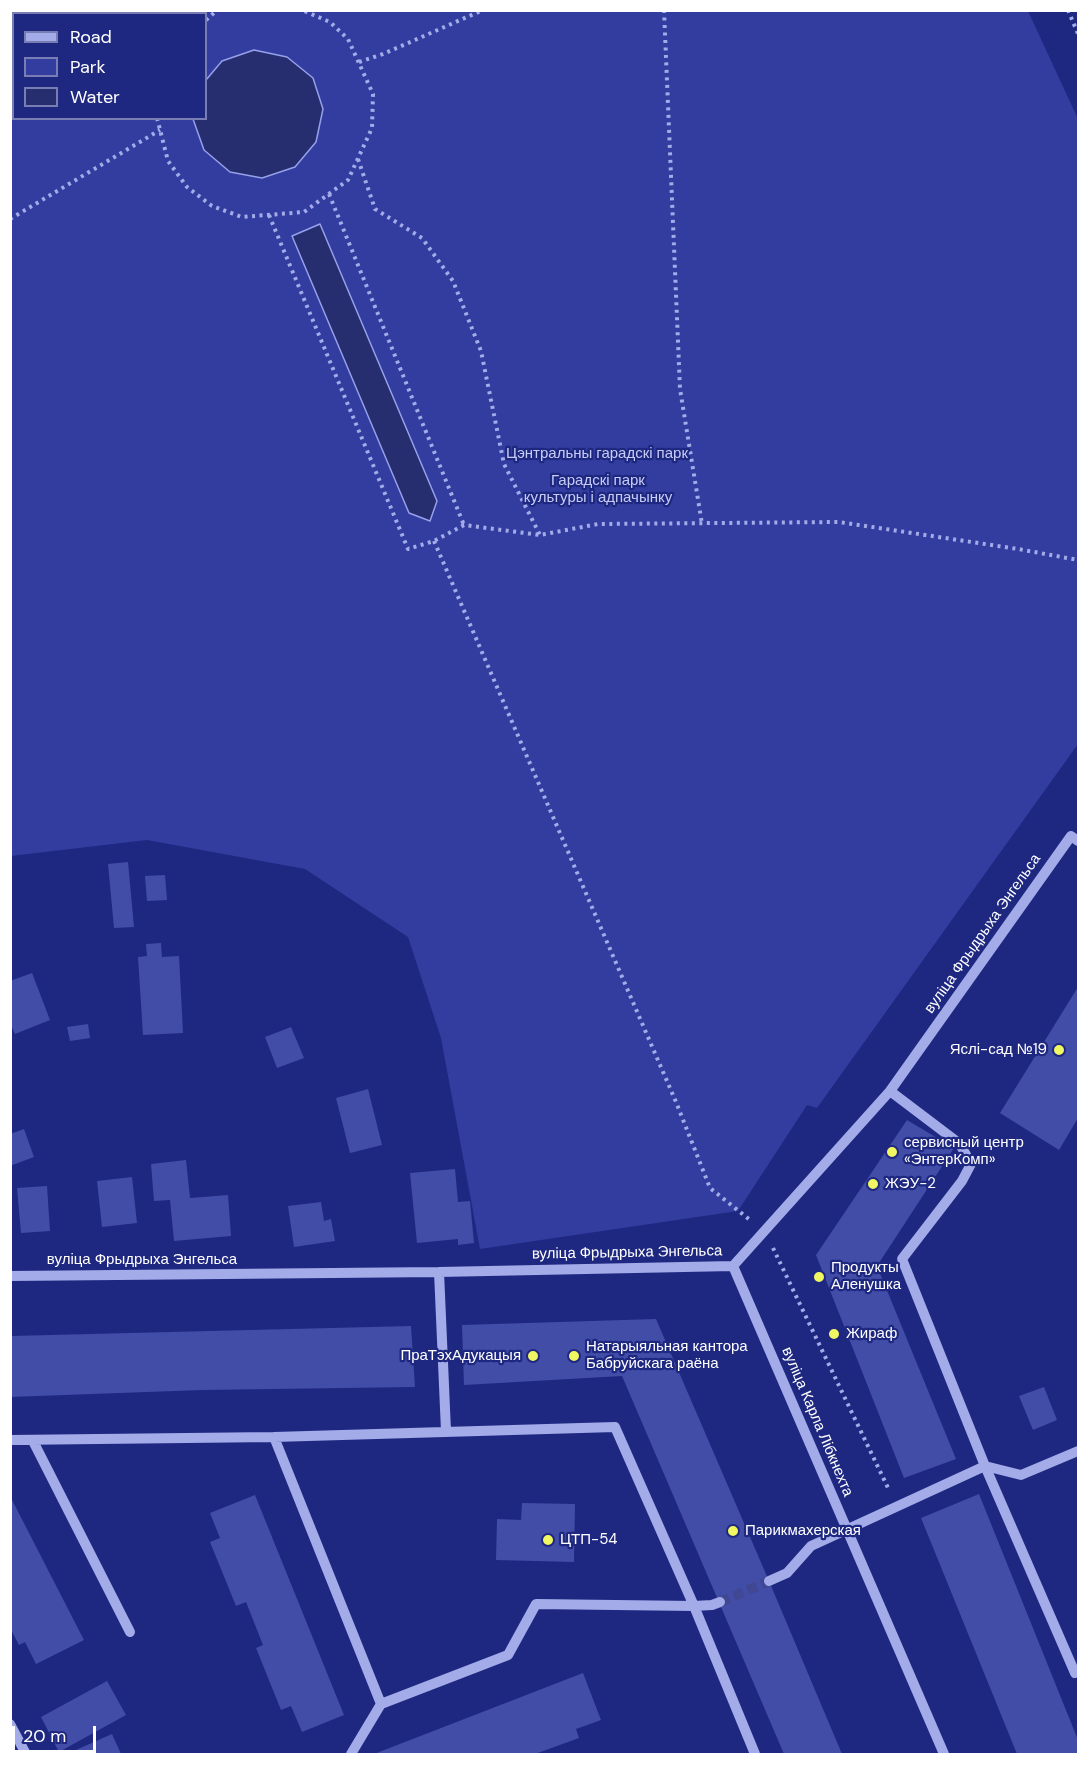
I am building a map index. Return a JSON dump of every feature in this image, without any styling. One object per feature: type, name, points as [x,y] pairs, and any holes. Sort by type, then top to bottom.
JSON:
[{"type":"street","name":"вуліца Фрыдрыха Энгельса","points":[[10,1276],[439,1272],[733,1266],[890,1090],[1075,838]]},
{"type":"street","points":[[890,1090],[960,1144],[971,1164],[962,1181],[902,1259],[985,1466],[1077,1676]]},
{"type":"street","name":"вуліца Карла Лібкнехта","points":[[733,1266],[944,1755]]},
{"type":"street","points":[[439,1272],[446,1431]]},
{"type":"street","points":[[10,1440],[274,1437],[615,1427],[694,1606],[756,1755]]},
{"type":"street","points":[[274,1437],[381,1704]]},
{"type":"street","points":[[33,1441],[130,1632]]},
{"type":"street","points":[[769,1581],[787,1573],[811,1546],[985,1466],[1022,1475],[1078,1451]]},
{"type":"street","points":[[351,1755],[381,1704],[508,1655],[536,1604],[694,1606],[720,1602]]},
{"type":"street","points":[[11,1724],[26,1755]]},
{"type":"path","points":[[359,62],[383,54],[483,10]]},
{"type":"path","points":[[664,10],[680,389],[702,524]]},
{"type":"path","points":[[1068,10],[1078,34]]},
{"type":"path","points":[[158,120],[168,161],[187,187],[213,206],[242,217],[304,212],[348,180],[372,128],[373,93],[348,39],[330,22],[305,11]]},
{"type":"path","points":[[10,219],[160,130]]},
{"type":"path","points":[[358,159],[375,209],[422,238],[453,281],[481,351],[504,464],[540,536]]},
{"type":"path","points":[[329,194],[464,525]]},
{"type":"path","points":[[269,215],[408,549],[434,541],[464,525],[540,536],[598,525],[839,522],[1078,560]]},
{"type":"path","points":[[434,541],[676,1102],[710,1188],[765,1231],[897,1506]]},
{"type":"green space","name":"Цэнтральны гарадскі парк","points":[[10,11],[1028,11],[1078,119],[1078,744],[817,1108],[807,1105],[738,1211],[480,1249],[441,1038],[408,937],[305,869],[147,840],[11,856]]},
{"type":"water","points":[[254,50],[287,57],[313,78],[323,109],[316,142],[295,167],[262,178],[230,172],[204,150],[193,120],[207,120],[207,79],[222,61]]},
{"type":"water","points":[[320,224],[437,501],[430,521],[409,513],[292,236]]},
{"type":"building","points":[[128,862],[134,927],[114,928],[108,864]]},
{"type":"building","points":[[165,875],[167,900],[147,901],[145,876]]},
{"type":"building","points":[[161,943],[162,957],[179,956],[183,1033],[143,1035],[138,957],[147,956],[146,944]]},
{"type":"building","points":[[32,973],[50,1020],[15,1034],[10,1023],[10,981]]},
{"type":"building","name":"Яслі-сад №19","points":[[1078,987],[1078,1118],[1059,1150],[1000,1113]]},
{"type":"building","points":[[88,1024],[90,1038],[70,1041],[67,1027]]},
{"type":"building","points":[[291,1027],[304,1058],[277,1068],[265,1037]]},
{"type":"building","points":[[368,1089],[382,1145],[350,1153],[336,1098]]},
{"type":"building","points":[[907,1120],[954,1148],[877,1266],[956,1459],[904,1478],[816,1255]]},
{"type":"building","points":[[24,1129],[34,1157],[10,1166],[10,1134]]},
{"type":"building","points":[[186,1160],[190,1198],[228,1195],[231,1236],[174,1241],[170,1200],[154,1201],[151,1164]]},
{"type":"building","points":[[455,1169],[458,1202],[470,1201],[474,1243],[458,1245],[458,1239],[417,1243],[410,1173]]},
{"type":"building","points":[[132,1177],[137,1223],[102,1227],[97,1181]]},
{"type":"building","points":[[47,1186],[50,1231],[21,1233],[17,1188]]},
{"type":"building","points":[[321,1202],[324,1221],[331,1219],[335,1241],[294,1247],[288,1206]]},
{"type":"building","points":[[656,1319],[842,1754],[784,1754],[622,1376],[464,1385],[462,1325]]},
{"type":"building","points":[[411,1326],[415,1387],[202,1390],[10,1397],[10,1336]]},
{"type":"building","points":[[1044,1387],[1057,1420],[1033,1430],[1019,1396]]},
{"type":"building","points":[[979,1494],[1078,1740],[1078,1754],[1017,1754],[921,1518]]},
{"type":"building","points":[[255,1495],[344,1715],[302,1732],[291,1706],[281,1710],[256,1648],[263,1645],[246,1602],[236,1606],[210,1542],[220,1538],[210,1513]]},
{"type":"building","points":[[10,1496],[84,1640],[36,1664],[25,1642],[19,1645],[10,1628]]},
{"type":"building","name":"ЦТП-54","points":[[522,1503],[575,1504],[574,1562],[496,1560],[497,1519],[521,1520]]},
{"type":"building","points":[[583,1673],[601,1720],[576,1729],[579,1738],[535,1754],[374,1754]]},
{"type":"building","points":[[107,1681],[126,1715],[59,1752],[41,1717]]},
{"type":"building","points":[[112,1734],[121,1754],[67,1754]]},
{"type":"tunnel","points":[[720,1602],[769,1581]]},
{"type":"place","name":"Яслі-сад №19","points":[[1059,1050]]},
{"type":"place","name":"сервисный центр «ЭнтерКомп»","points":[[892,1152]]},
{"type":"place","name":"ЖЭУ-2","points":[[873,1184]]},
{"type":"place","name":"Продукты Аленушка","points":[[819,1277]]},
{"type":"place","name":"Жираф","points":[[834,1334]]},
{"type":"place","name":"ПраТэхАдукацыя","points":[[533,1356]]},
{"type":"place","name":"Натарыяльная кантора Бабруйскага раёна","points":[[574,1356]]},
{"type":"place","name":"Парикмахерская","points":[[733,1531]]},
{"type":"place","name":"ЦТП-54","points":[[548,1540]]},
{"type":"park label","name":"Гарадскі парк культуры і адпачынку","points":[[598,490]]}]
